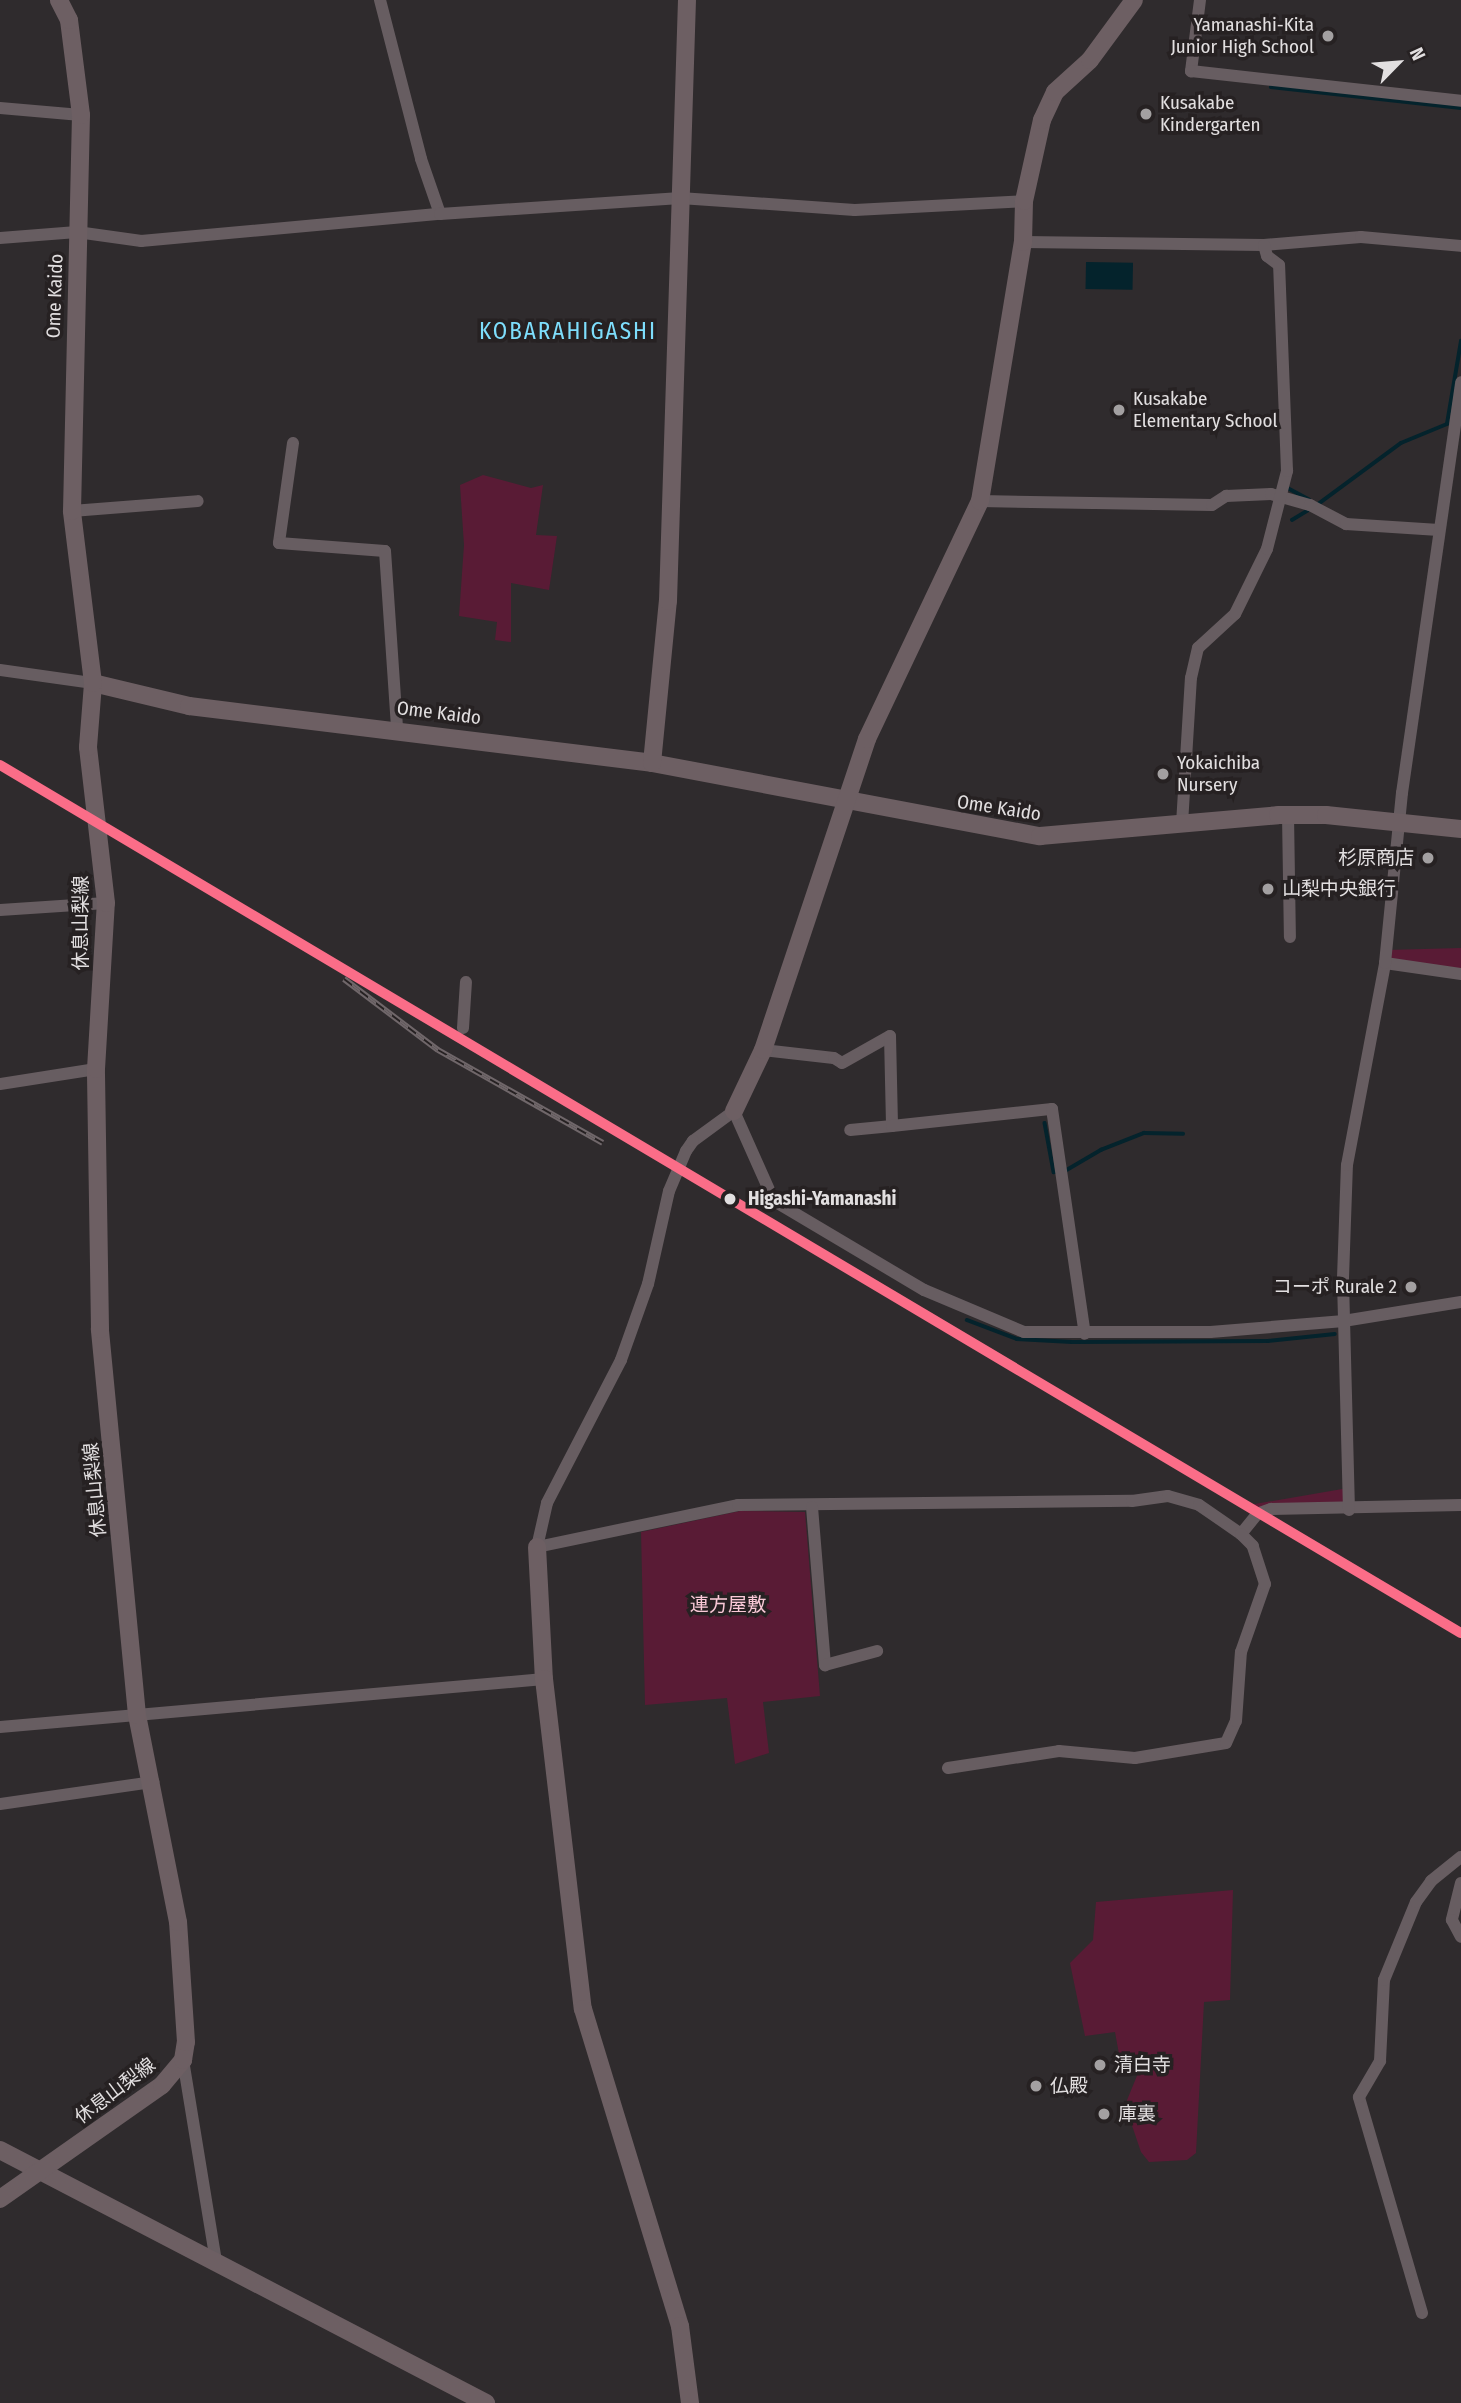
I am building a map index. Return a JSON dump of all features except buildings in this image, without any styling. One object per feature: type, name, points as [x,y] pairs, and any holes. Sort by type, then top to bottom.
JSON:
[{"type":"main road","name":"Ome Kaido","points":[[60,0],[69,20],[81,115],[72,511],[93,683],[189,706],[397,729],[652,763],[1040,836],[1288,815],[1461,829]]},
{"type":"main road","points":[[652,763],[668,601],[687,0]]},
{"type":"main road","points":[[734,1111],[763,1050],[867,739],[980,501],[1023,242],[1024,201],[1036,143],[1055,92],[1090,60],[1134,0]]},
{"type":"main road","name":"休息山梨線","points":[[0,2199],[162,2085],[183,2060],[182,1956],[153,1782],[137,1715],[100,1329],[96,1069],[106,903],[88,747],[93,683]]},
{"type":"main road","points":[[537,1547],[544,1679],[583,2010],[677,2314],[690,2403]]},
{"type":"main road","points":[[0,2150],[486,2403]]},
{"type":"street","points":[[380,0],[414,135],[440,214]]},
{"type":"street","points":[[1200,0],[1191,71],[1461,101]]},
{"type":"street","points":[[0,107],[81,115]]},
{"type":"street","points":[[0,238],[77,232],[141,241],[440,214],[680,198],[855,210],[1024,201]]},
{"type":"street","points":[[1023,242],[1264,245],[1361,237],[1461,246]]},
{"type":"street","points":[[1182,824],[1191,678],[1198,648],[1235,614],[1267,549],[1283,490],[1285,374],[1279,265],[1266,256],[1264,245]]},
{"type":"street","points":[[1349,1510],[1344,1321],[1347,1166],[1385,963],[1399,823],[1461,388]]},
{"type":"street","points":[[293,443],[279,542],[384,551],[397,729]]},
{"type":"street","points":[[980,501],[1212,505],[1226,496],[1283,490],[1346,524],[1439,530]]},
{"type":"street","points":[[72,511],[198,501]]},
{"type":"street","points":[[0,670],[93,683]]},
{"type":"street","points":[[1288,815],[1290,937]]},
{"type":"street","points":[[0,910],[106,903]]},
{"type":"street","points":[[1385,963],[1461,974]]},
{"type":"street","points":[[463,1028],[466,982]]},
{"type":"street","points":[[763,1050],[834,1058],[842,1063],[890,1036],[892,1126]]},
{"type":"street","points":[[0,1084],[96,1069]]},
{"type":"street","points":[[850,1130],[1052,1109],[1086,1334]]},
{"type":"street","points":[[948,1768],[1059,1751],[1135,1758],[1226,1743],[1236,1721],[1241,1652],[1265,1584],[1253,1546],[1241,1534],[1199,1505],[1168,1496],[1132,1501],[812,1507],[738,1505],[689,1512],[537,1547],[547,1503],[621,1360],[648,1284],[669,1191],[693,1141],[734,1111],[774,1201],[924,1290],[1024,1332],[1210,1332],[1344,1321],[1461,1302]]},
{"type":"street","points":[[1241,1534],[1257,1514],[1270,1509],[1349,1510],[1461,1505]]},
{"type":"street","points":[[812,1507],[825,1665],[877,1651]]},
{"type":"street","points":[[0,1727],[544,1679]]},
{"type":"street","points":[[0,1804],[153,1782]]},
{"type":"street","points":[[1422,2313],[1359,2096],[1380,2061],[1384,1980],[1416,1902],[1431,1881],[1461,1857]]},
{"type":"street","points":[[1461,1884],[1452,1920],[1461,1937]]},
{"type":"street","points":[[183,2060],[216,2261]]},
{"type":"green space","points":[[483,475],[531,488],[543,485],[536,535],[557,536],[549,590],[511,583],[511,642],[495,640],[497,622],[459,616],[464,545],[460,485]]},
{"type":"green space","points":[[1461,948],[1461,974],[1385,963],[1386,950]]},
{"type":"green space","points":[[1348,1488],[1349,1510],[1263,1513],[1249,1505]]},
{"type":"green space","name":"連方屋敷","points":[[740,1511],[805,1512],[820,1696],[763,1702],[769,1753],[735,1764],[727,1698],[645,1705],[641,1532]]},
{"type":"green space","points":[[1233,1890],[1230,2000],[1204,2002],[1196,2153],[1187,2160],[1149,2162],[1141,2152],[1125,2105],[1141,2066],[1121,2065],[1115,2032],[1085,2036],[1070,1963],[1093,1940],[1096,1902]]},
{"type":"water","points":[[1086,262],[1133,263],[1133,290],[1086,289]]},
{"type":"waterway","points":[[1271,87],[1461,108]]},
{"type":"waterway","points":[[1317,505],[1401,443],[1447,424],[1461,341]]},
{"type":"waterway","points":[[1286,487],[1309,499]]},
{"type":"waterway","points":[[1292,520],[1310,509]]},
{"type":"waterway","points":[[1045,1123],[1054,1172],[1057,1172]]},
{"type":"waterway","points":[[1065,1171],[1101,1150],[1144,1133],[1183,1134]]},
{"type":"waterway","points":[[967,1320],[1017,1339],[1072,1342],[1268,1341],[1335,1334]]},
{"type":"railway","points":[[344,979],[438,1050],[603,1143]]},
{"type":"transit line","points":[[0,765],[1461,1633]]},
{"type":"place","name":"Yamanashi-Kita Junior High School","points":[[1328,36]]},
{"type":"place","name":"Kusakabe Kindergarten","points":[[1146,114]]},
{"type":"place","name":"Kusakabe Elementary School","points":[[1119,410]]},
{"type":"place","name":"Yokaichiba Nursery","points":[[1163,774]]},
{"type":"place","name":"杉原商店","points":[[1428,858]]},
{"type":"place","name":"山梨中央銀行","points":[[1268,889]]},
{"type":"place","name":"Higashi-Yamanashi","points":[[730,1199]]},
{"type":"place","name":"コーポ Rurale 2","points":[[1411,1287]]},
{"type":"place","name":"清白寺","points":[[1100,2065]]},
{"type":"place","name":"仏殿","points":[[1036,2086]]},
{"type":"place","name":"庫裏","points":[[1104,2114]]},
{"type":"district","name":"KOBARAHIGASHI","points":[[568,331]]}]
